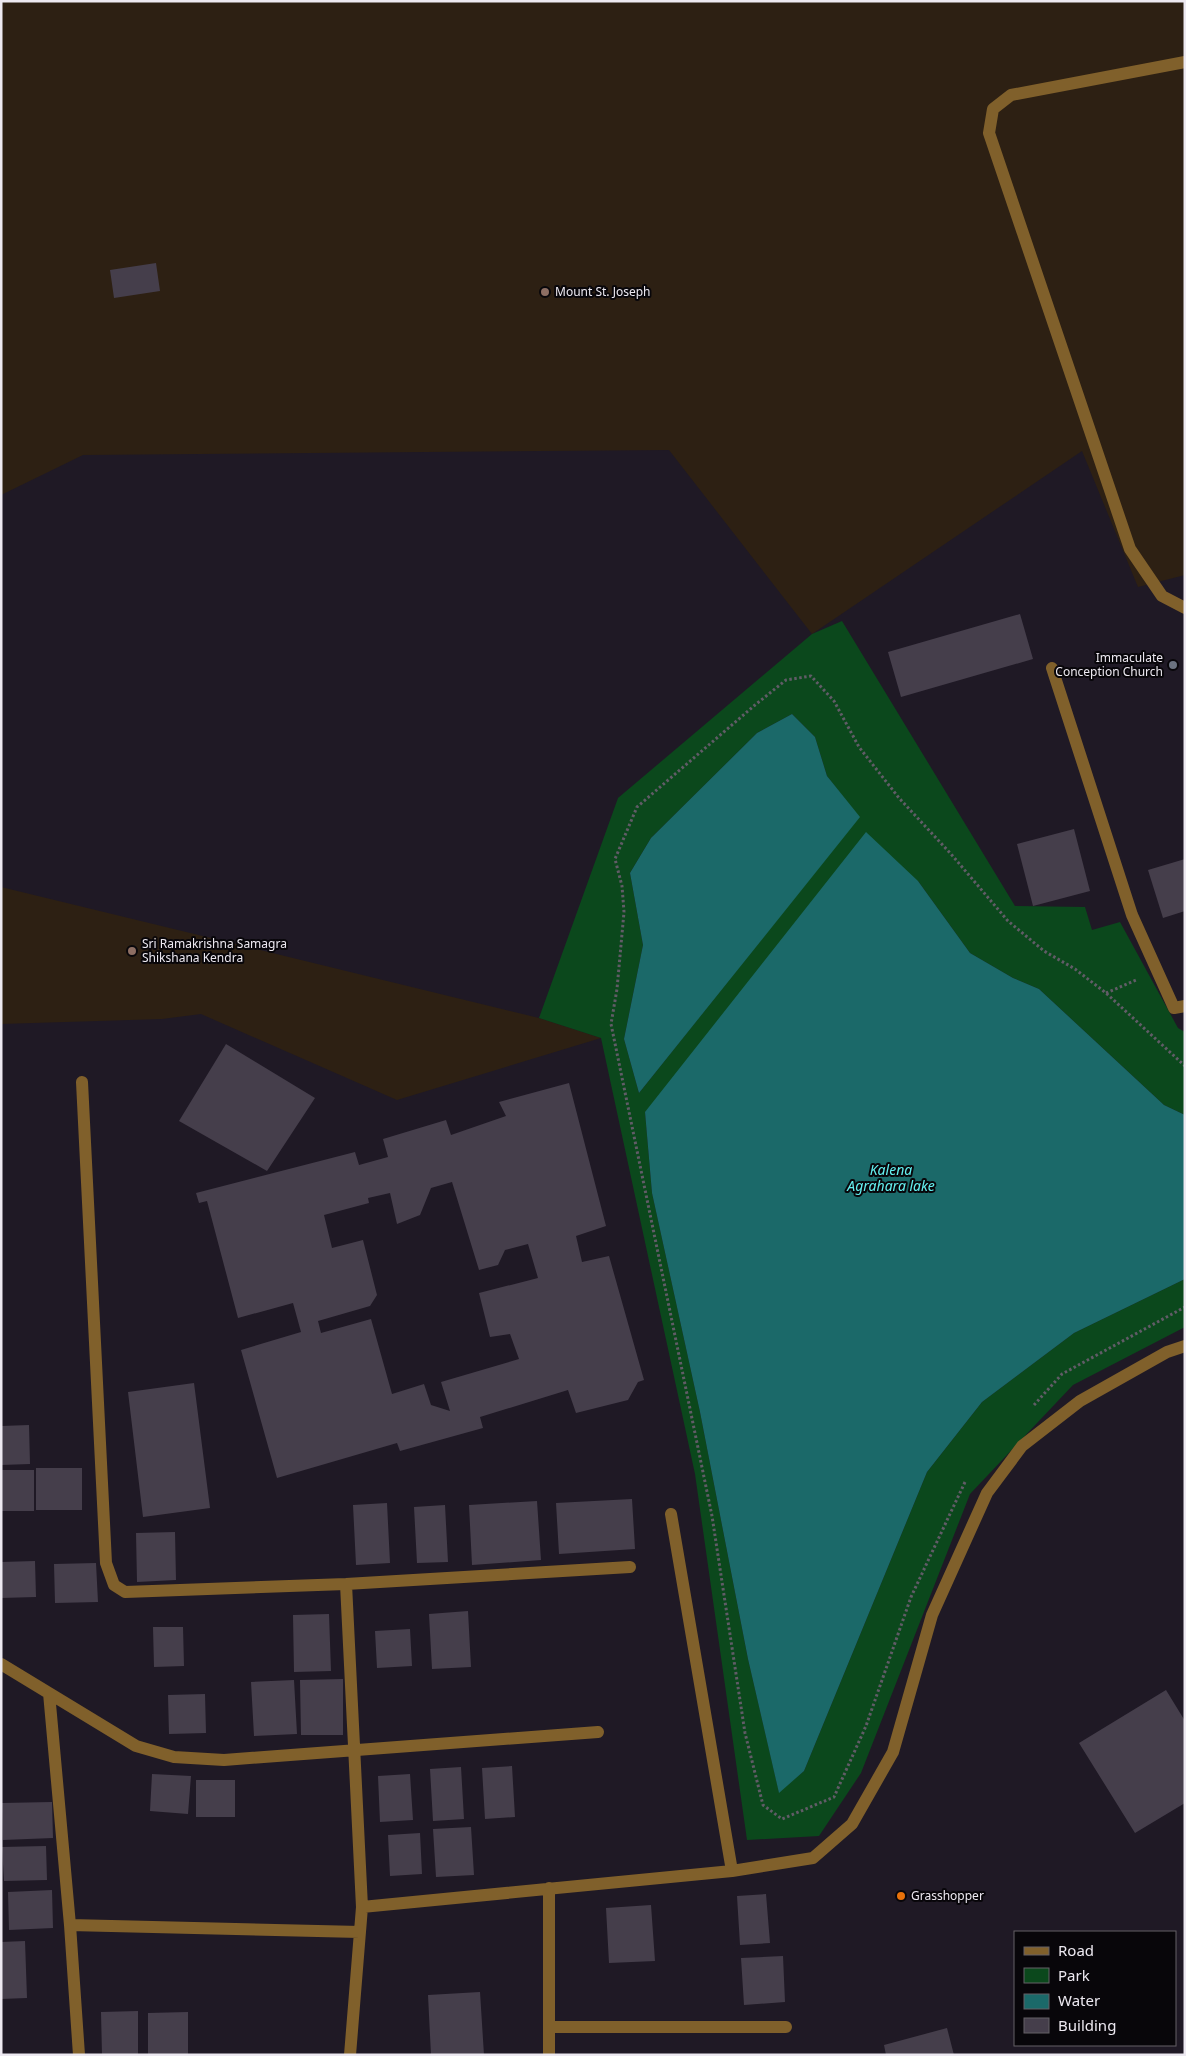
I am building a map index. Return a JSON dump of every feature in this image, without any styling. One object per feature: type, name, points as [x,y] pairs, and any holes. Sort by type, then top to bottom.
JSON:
[{"type":"street","points":[[1185,62],[1011,95],[993,109],[989,133],[1130,548],[1162,596],[1185,608]]},
{"type":"street","points":[[1052,668],[1132,915],[1174,1008],[1185,1006]]},
{"type":"street","points":[[82,1082],[106,1563],[114,1585],[125,1592],[346,1584],[630,1567]]},
{"type":"street","points":[[362,1906],[732,1871],[813,1858],[852,1824],[893,1752],[932,1615],[987,1493],[1022,1446],[1080,1401],[1167,1352],[1185,1346]]},
{"type":"street","points":[[671,1514],[732,1871]]},
{"type":"street","points":[[346,1584],[362,1906],[350,2055]]},
{"type":"street","points":[[1,1664],[136,1746],[174,1757],[224,1760],[598,1732]]},
{"type":"street","points":[[49,1693],[70,1925],[79,2055]]},
{"type":"street","points":[[549,1888],[549,2055]]},
{"type":"street","points":[[70,1925],[360,1932]]},
{"type":"street","points":[[549,2027],[786,2027]]},
{"type":"path","points":[[968,1478],[962,1485],[912,1597],[866,1726],[834,1797],[782,1819],[763,1806],[746,1733],[712,1516],[611,1024],[617,989],[624,912],[622,886],[615,859],[637,808],[786,680],[811,676],[834,700],[859,746],[900,798],[1008,921],[1044,951],[1075,969],[1106,993],[1185,1066]]},
{"type":"path","points":[[1106,993],[1157,971]]},
{"type":"path","points":[[1028,1411],[1062,1374],[1185,1307]]},
{"type":"shaded area","name":"Mount St. Joseph","points":[[1,1],[1185,1],[1185,575],[1138,587],[1082,451],[812,634],[669,450],[83,455],[1,495]]},
{"type":"shaded area","name":"Sri Ramakrishna Samagra Shikshana Kendra","points":[[1,887],[539,1018],[601,1038],[397,1100],[201,1014],[162,1019],[1,1024]]},
{"type":"green space","points":[[842,621],[1015,906],[1085,907],[1092,930],[1120,922],[1178,1028],[1185,1032],[1185,1115],[1164,1105],[1039,989],[1013,978],[970,953],[918,881],[645,1112],[652,1193],[700,1412],[748,1659],[779,1792],[804,1771],[927,1472],[982,1402],[1074,1333],[1185,1279],[1185,1327],[1073,1385],[970,1494],[861,1773],[819,1836],[747,1840],[695,1474],[601,1038],[539,1018],[618,798],[812,634]],"holes":[[[792,714],[815,737],[827,776],[859,817],[639,1093],[624,1039],[643,945],[630,873],[651,838],[757,733]]]},
{"type":"water","points":[[792,714],[815,737],[827,776],[860,817],[639,1093],[624,1039],[643,945],[630,873],[651,838],[757,733]]},
{"type":"water","name":"Kalena Agrahara lake","points":[[866,832],[918,881],[970,953],[1013,978],[1039,989],[1164,1105],[1185,1115],[1185,1279],[1074,1333],[982,1402],[927,1472],[804,1771],[779,1793],[748,1659],[700,1412],[652,1193],[645,1112]]},
{"type":"building","points":[[156,263],[160,291],[114,298],[110,270]]},
{"type":"building","points":[[1020,614],[1033,659],[901,697],[888,652]]},
{"type":"building","points":[[1074,829],[1090,891],[1033,906],[1017,844]]},
{"type":"building","points":[[1185,859],[1185,911],[1163,918],[1148,870]]},
{"type":"building","points":[[226,1044],[315,1098],[267,1171],[179,1121]]},
{"type":"building","points":[[569,1083],[606,1226],[576,1236],[582,1262],[609,1256],[644,1380],[638,1382],[628,1400],[576,1413],[568,1390],[480,1417],[483,1428],[400,1451],[397,1443],[277,1478],[241,1350],[301,1332],[293,1303],[238,1318],[207,1201],[199,1203],[196,1193],[355,1152],[359,1165],[388,1157],[383,1139],[446,1120],[451,1135],[506,1116],[499,1102]],"holes":[[[452,1182],[479,1270],[498,1265],[505,1250],[528,1244],[538,1278],[479,1293],[490,1337],[510,1334],[519,1359],[441,1382],[450,1411],[431,1405],[424,1384],[392,1394],[371,1319],[321,1333],[318,1321],[370,1306],[377,1295],[363,1240],[332,1248],[324,1215],[369,1203],[368,1198],[390,1193],[397,1224],[420,1215],[431,1188]]]},
{"type":"building","points":[[194,1383],[210,1508],[143,1517],[128,1392]]},
{"type":"building","points":[[29,1425],[30,1464],[1,1465],[1,1426]]},
{"type":"building","points":[[36,1468],[82,1468],[82,1510],[36,1510]]},
{"type":"building","points":[[1,1470],[34,1470],[34,1511],[1,1511]]},
{"type":"building","points":[[632,1499],[635,1549],[559,1554],[556,1503]]},
{"type":"building","points":[[537,1501],[541,1560],[472,1565],[469,1505]]},
{"type":"building","points":[[387,1503],[390,1563],[356,1565],[353,1505]]},
{"type":"building","points":[[445,1505],[448,1562],[417,1563],[414,1507]]},
{"type":"building","points":[[175,1532],[176,1580],[137,1582],[136,1533]]},
{"type":"building","points":[[35,1561],[36,1597],[1,1598],[1,1562]]},
{"type":"building","points":[[96,1563],[98,1602],[55,1603],[54,1564]]},
{"type":"building","points":[[468,1611],[471,1667],[432,1669],[429,1614]]},
{"type":"building","points":[[329,1614],[331,1671],[294,1672],[293,1615]]},
{"type":"building","points":[[153,1627],[183,1627],[184,1666],[154,1667]]},
{"type":"building","points":[[410,1629],[412,1666],[377,1668],[375,1631]]},
{"type":"building","points":[[343,1679],[343,1735],[301,1735],[300,1680]]},
{"type":"building","points":[[294,1680],[297,1734],[254,1736],[251,1682]]},
{"type":"building","points":[[1166,1690],[1185,1721],[1185,1803],[1135,1833],[1079,1743]]},
{"type":"building","points":[[205,1694],[206,1733],[169,1734],[168,1695]]},
{"type":"building","points":[[512,1766],[515,1817],[485,1819],[482,1768]]},
{"type":"building","points":[[461,1767],[464,1819],[433,1821],[430,1769]]},
{"type":"building","points":[[152,1774],[191,1776],[188,1814],[150,1811]]},
{"type":"building","points":[[410,1774],[413,1820],[380,1822],[378,1776]]},
{"type":"building","points":[[196,1780],[235,1780],[235,1817],[196,1817]]},
{"type":"building","points":[[52,1802],[53,1838],[3,1840],[2,1803]]},
{"type":"building","points":[[471,1827],[474,1875],[436,1877],[433,1829]]},
{"type":"building","points":[[420,1833],[422,1874],[390,1876],[388,1835]]},
{"type":"building","points":[[46,1846],[47,1880],[4,1881],[2,1847]]},
{"type":"building","points":[[52,1890],[53,1928],[9,1930],[8,1892]]},
{"type":"building","points":[[766,1894],[770,1943],[740,1945],[737,1896]]},
{"type":"building","points":[[651,1905],[655,1961],[609,1963],[606,1908]]},
{"type":"building","points":[[25,1941],[27,1998],[1,1999],[1,1942]]},
{"type":"building","points":[[783,1956],[785,2002],[744,2005],[741,1958]]},
{"type":"building","points":[[480,1992],[484,2055],[431,2055],[428,1995]]},
{"type":"building","points":[[138,2011],[138,2055],[102,2055],[101,2012]]},
{"type":"building","points":[[188,2012],[188,2055],[148,2055],[148,2013]]},
{"type":"building","points":[[947,2028],[954,2055],[886,2055],[884,2045]]},
{"type":"place","name":"Mount St. Joseph","points":[[545,292]]},
{"type":"place","name":"Immaculate Conception Church","points":[[1173,665]]},
{"type":"place","name":"Sri Ramakrishna Samagra Shikshana Kendra","points":[[132,951]]},
{"type":"place","name":"Grasshopper","points":[[901,1896]]}]
